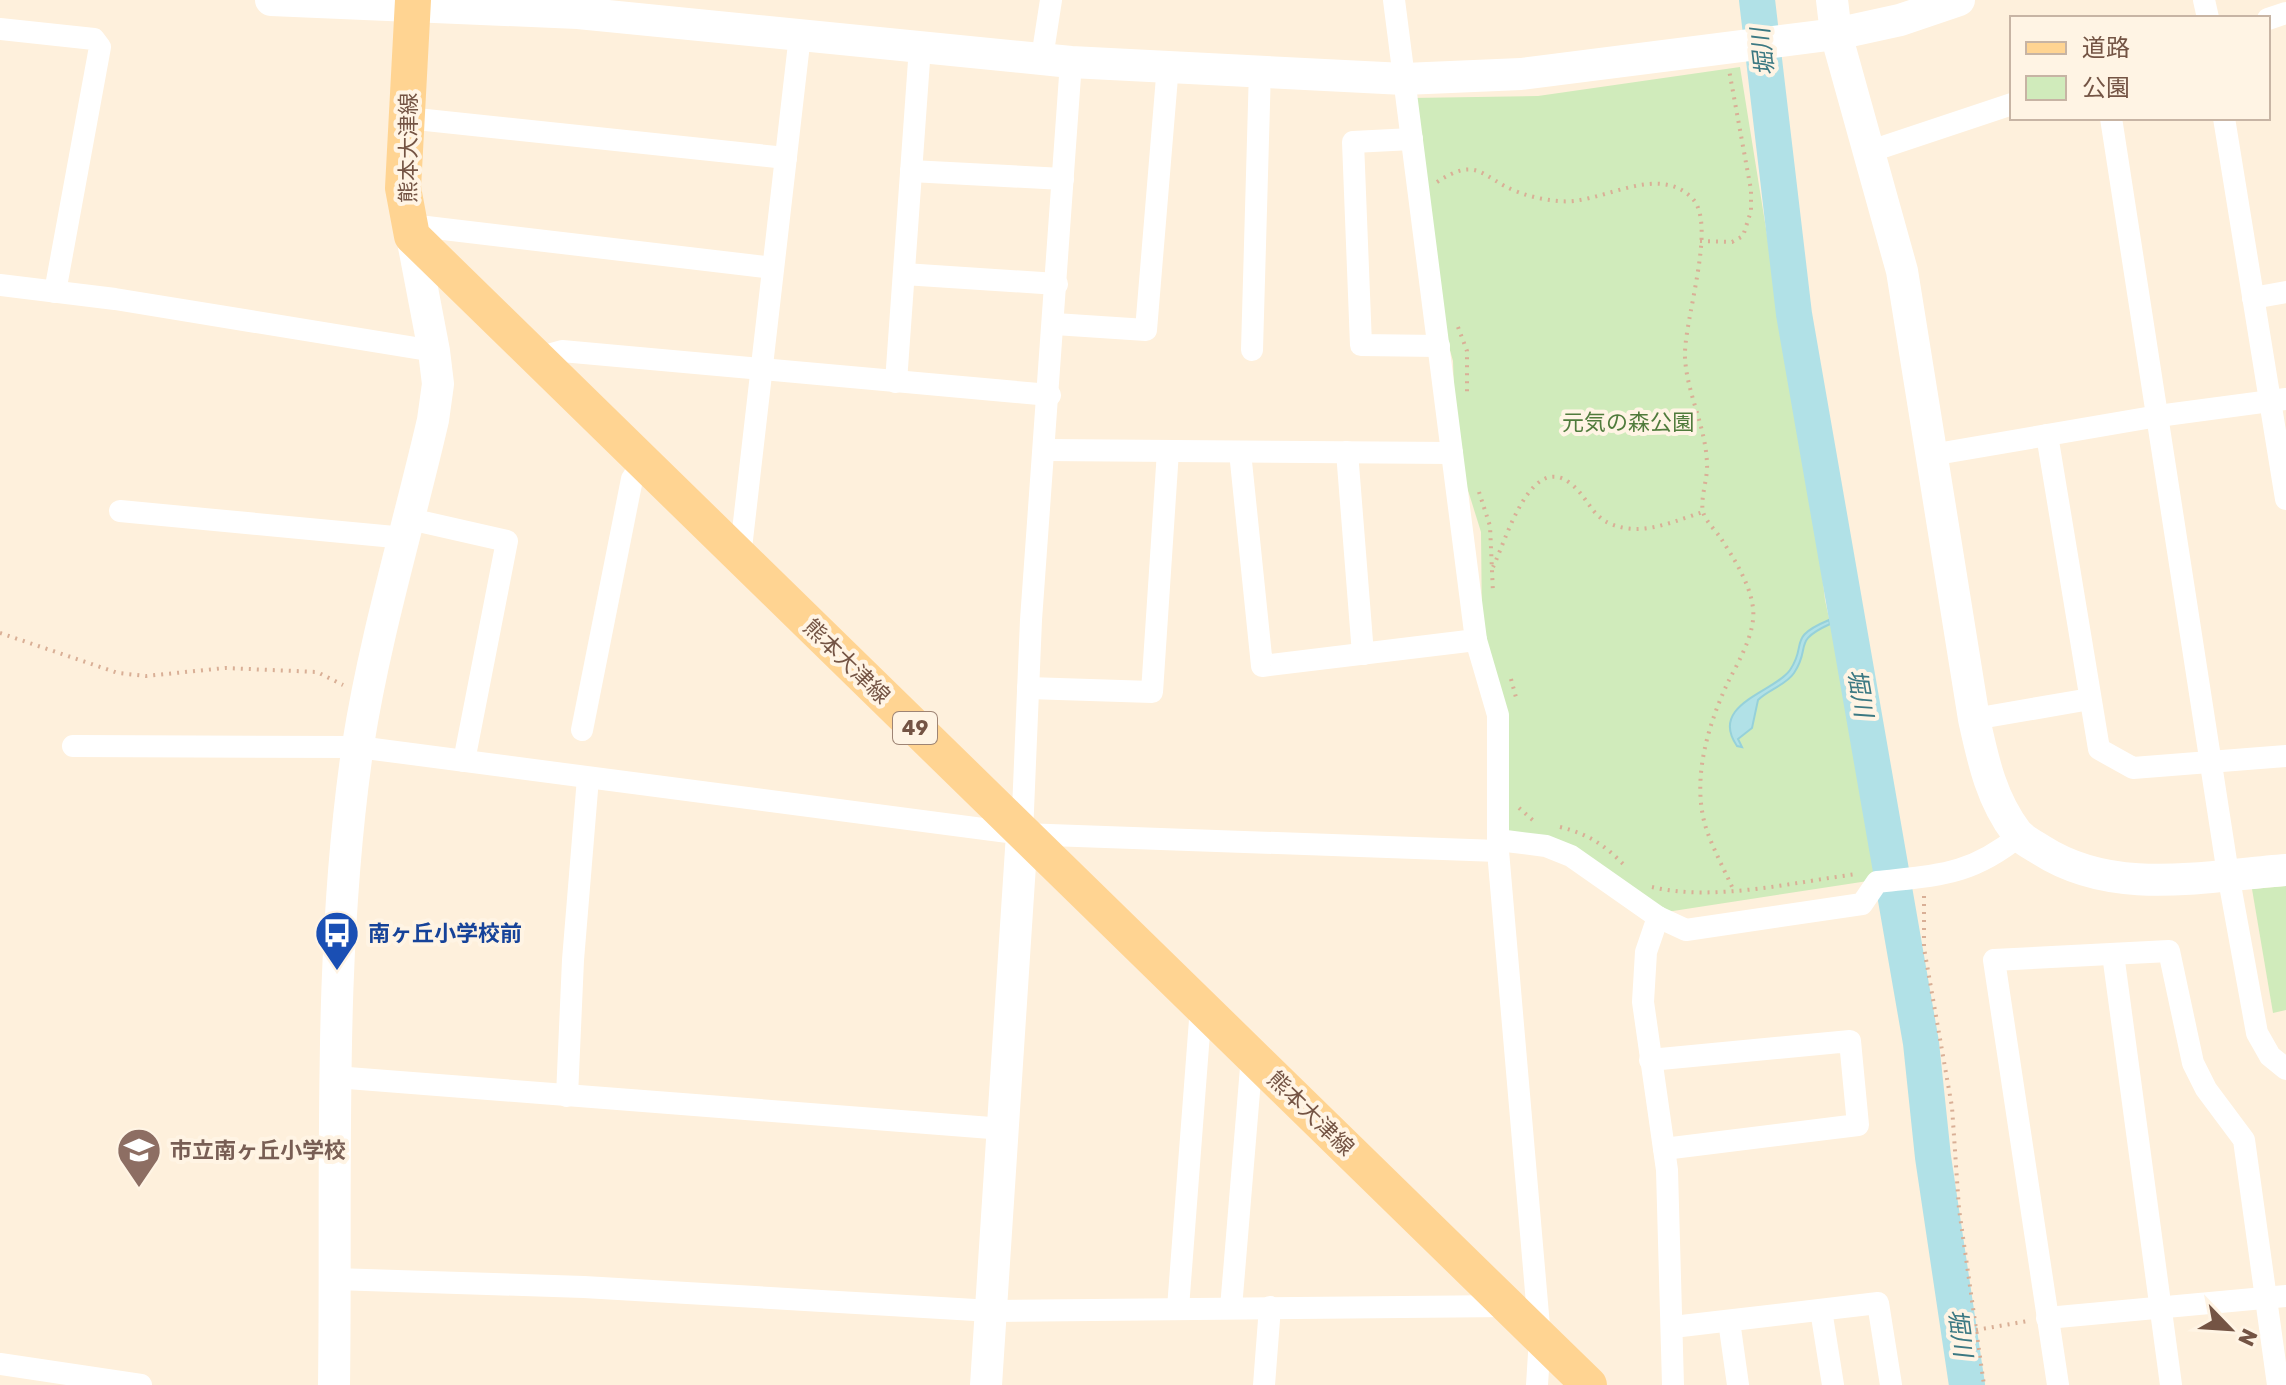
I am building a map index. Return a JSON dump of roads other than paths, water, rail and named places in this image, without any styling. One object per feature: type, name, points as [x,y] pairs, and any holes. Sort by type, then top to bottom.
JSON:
[{"type":"main road","name":"熊本大津線","points":[[413,4],[403,188],[411,231],[1022,834],[1589,1385]]},
{"type":"street","points":[[271,0],[578,13],[1057,60],[1404,79],[1521,74],[1788,41],[1900,20],[1959,0]]},
{"type":"street","points":[[986,1385],[1022,834],[1028,688],[1063,179],[1051,0]]},
{"type":"street","points":[[1394,0],[1476,640],[1498,715],[1498,846],[1540,1338],[1537,1385]]},
{"type":"street","points":[[1832,0],[1836,34],[1902,271],[1974,719],[1987,778],[2019,836],[2084,873],[2113,879],[2151,880],[2286,870]]},
{"type":"street","points":[[0,29],[94,39],[100,47],[55,292]]},
{"type":"street","points":[[740,557],[800,35]]},
{"type":"street","points":[[896,382],[920,47]]},
{"type":"street","points":[[1055,324],[1146,330],[1168,65]]},
{"type":"street","points":[[1252,350],[1260,69]]},
{"type":"street","points":[[1871,151],[2010,105]]},
{"type":"street","points":[[407,118],[786,158]]},
{"type":"street","points":[[2111,120],[2228,874],[2257,1033],[2270,1056],[2286,1069]]},
{"type":"street","points":[[2224,120],[2253,298],[2278,400],[2286,499]]},
{"type":"street","points":[[1412,139],[1353,142],[1361,345],[1439,346]]},
{"type":"street","points":[[911,171],[1063,179]]},
{"type":"street","points":[[334,1385],[337,972],[358,747],[365,703],[433,420],[438,384],[411,231],[773,268]]},
{"type":"street","points":[[904,274],[1057,284]]},
{"type":"street","points":[[0,285],[434,351]]},
{"type":"street","points":[[2253,298],[2286,292]]},
{"type":"street","points":[[537,358],[562,351],[1050,395]]},
{"type":"street","points":[[1931,455],[2158,416],[2278,400]]},
{"type":"street","points":[[2047,435],[2099,749],[2133,768],[2286,756]]},
{"type":"street","points":[[1045,450],[1452,453]]},
{"type":"street","points":[[1028,688],[1152,692],[1168,451]]},
{"type":"street","points":[[1240,452],[1262,666],[1476,640]]},
{"type":"street","points":[[1347,452],[1363,654]]},
{"type":"street","points":[[582,730],[632,479],[643,462]]},
{"type":"street","points":[[120,511],[407,529],[507,541],[464,761]]},
{"type":"street","points":[[1974,719],[2090,699]]},
{"type":"street","points":[[73,746],[358,747],[1022,834],[1546,846],[1571,856],[1658,917],[1686,930],[1862,904],[1877,882],[1962,872],[1997,854],[2019,836]]},
{"type":"street","points":[[567,1096],[573,960],[588,778]]},
{"type":"street","points":[[1658,917],[1646,952],[1643,1002],[1664,1149],[1673,1385]]},
{"type":"street","points":[[2058,1385],[1994,960],[2169,951],[2193,1063],[2206,1089],[2244,1140],[2277,1297],[2278,1385]]},
{"type":"street","points":[[2113,954],[2171,1385]]},
{"type":"street","points":[[1178,1308],[1201,1007]]},
{"type":"street","points":[[1650,1060],[1850,1041],[1858,1125],[1664,1149]]},
{"type":"street","points":[[1231,1308],[1252,1056]]},
{"type":"street","points":[[335,1077],[1004,1129]]},
{"type":"street","points":[[335,1279],[584,1287],[992,1311],[1510,1306]]},
{"type":"street","points":[[2047,1318],[2277,1297]]},
{"type":"street","points":[[1673,1327],[1878,1303],[1891,1385]]},
{"type":"street","points":[[1264,1385],[1270,1307]]},
{"type":"street","points":[[1821,1310],[1833,1385]]},
{"type":"street","points":[[1729,1321],[1738,1385]]},
{"type":"street","points":[[0,1364],[141,1385]]},
{"type":"water","points":[[1829,620],[1830,624],[1806,640],[1799,664],[1791,677],[1758,700],[1752,728],[1738,739],[1742,747],[1737,746],[1730,732],[1731,720],[1737,709],[1782,678],[1795,661],[1800,642],[1807,632]]},
{"type":"waterway","name":"堀川","points":[[1757,0],[1794,314],[1921,1043],[1933,1157],[1967,1385]]},
{"type":"place","name":"南ヶ丘小学校前","points":[[337,972]]},
{"type":"place","name":"市立南ヶ丘小学校","points":[[139,1189]]},
{"type":"park label","name":"元気の森公園","points":[[1628,422]]}]
